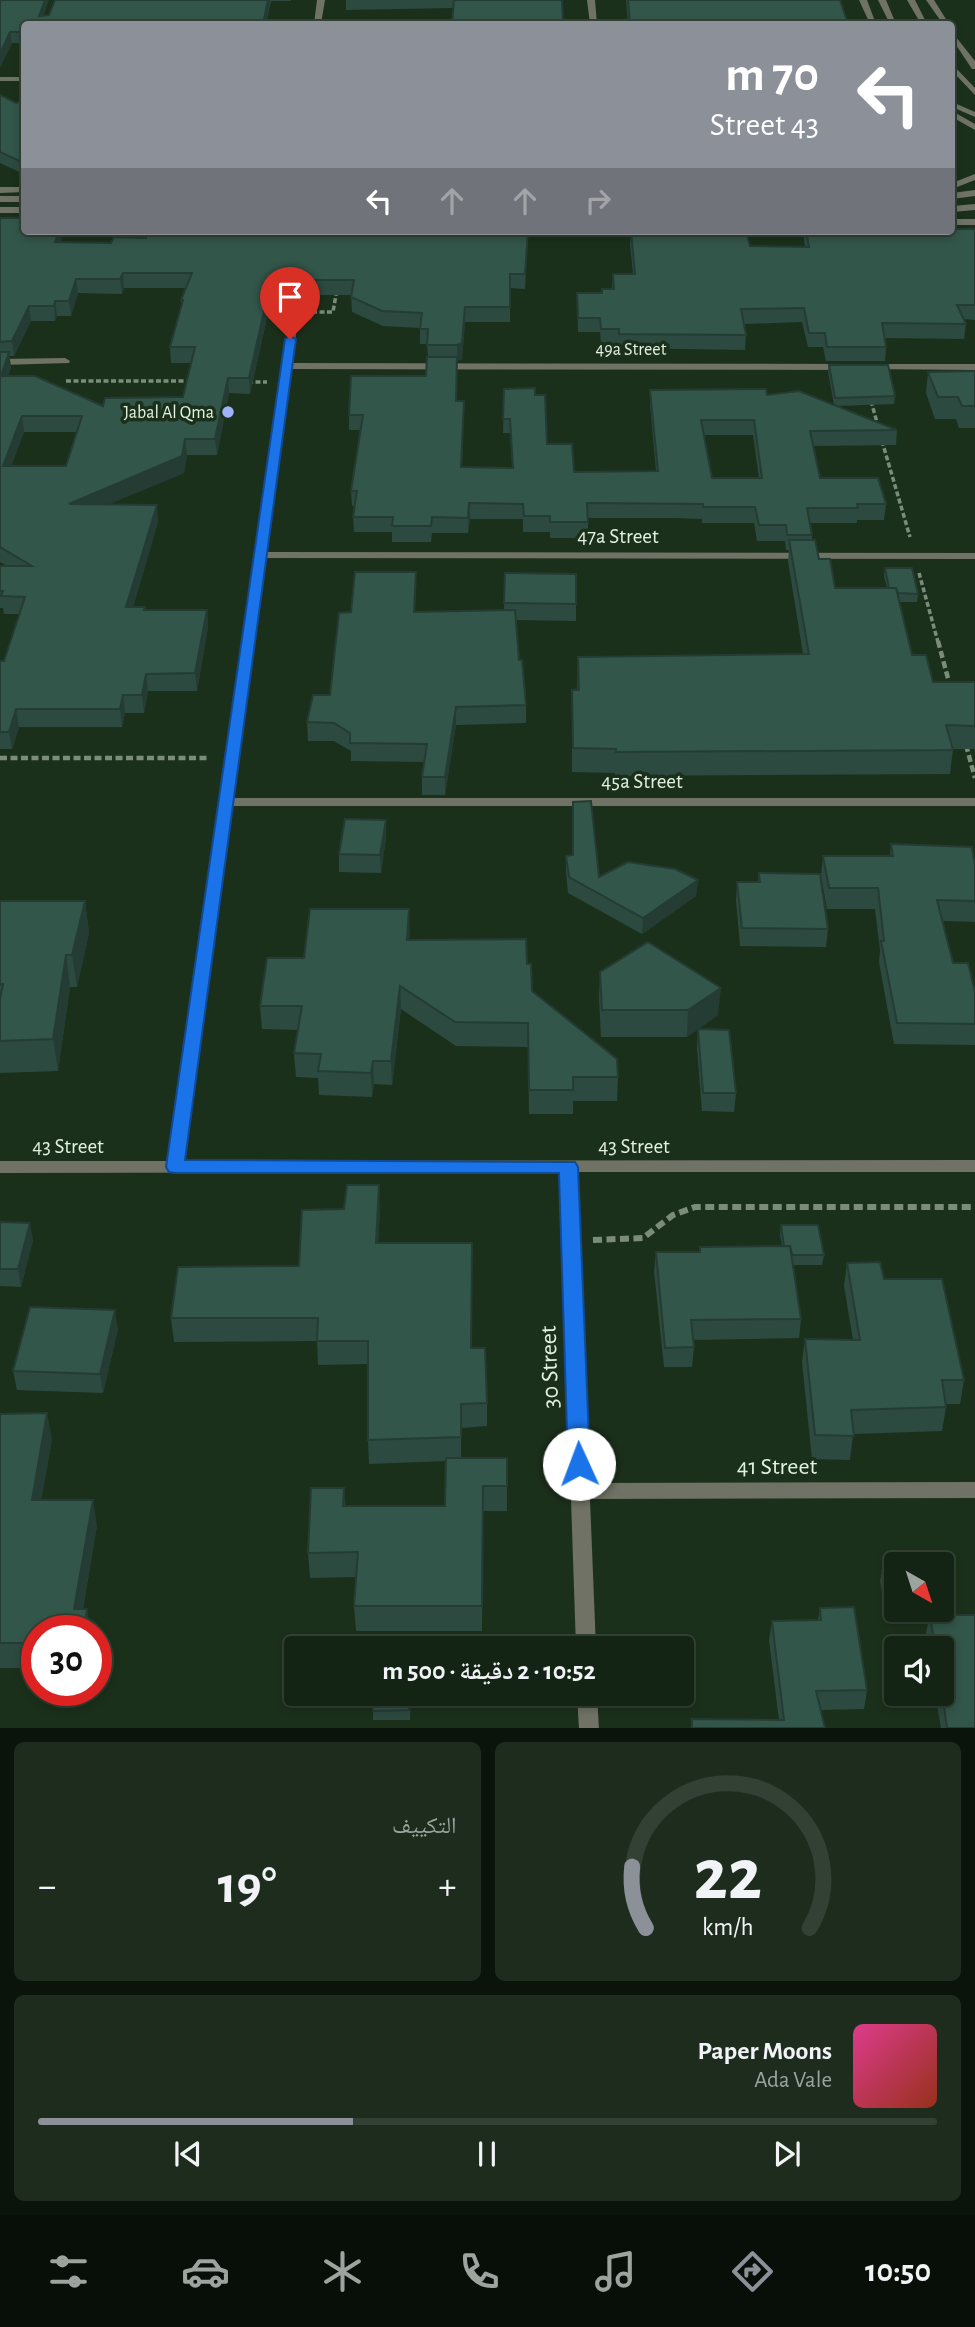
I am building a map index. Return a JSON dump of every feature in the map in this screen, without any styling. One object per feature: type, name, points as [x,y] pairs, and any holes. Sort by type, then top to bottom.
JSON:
[{"type":"street","points":[[318,21],[321,0]]},
{"type":"street","points":[[592,0],[594,21]]},
{"type":"street","points":[[863,0],[872,21]]},
{"type":"street","points":[[882,0],[892,21]]},
{"type":"street","points":[[911,0],[922,21]]},
{"type":"street","points":[[930,0],[944,21]]},
{"type":"street","points":[[955,39],[975,67]]},
{"type":"street","points":[[955,51],[963,51]]},
{"type":"street","points":[[955,70],[975,93]]},
{"type":"street","points":[[0,79],[21,79]]},
{"type":"street","points":[[955,106],[975,116]]},
{"type":"street","points":[[955,115],[975,128]]},
{"type":"street","points":[[955,185],[975,177]]},
{"type":"street","points":[[0,190],[21,190]]},
{"type":"street","points":[[955,196],[975,193]]},
{"type":"street","points":[[0,199],[21,199]]},
{"type":"street","points":[[955,209],[975,207]]},
{"type":"street","points":[[0,210],[21,210]]},
{"type":"street","points":[[0,219],[21,219]]},
{"type":"street","points":[[955,222],[975,222]]},
{"type":"street","points":[[175,1167],[294,312]]},
{"type":"street","points":[[0,362],[65,361]]},
{"type":"street","name":"49a Street","points":[[287,366],[975,367]]},
{"type":"street","name":"47a Street","points":[[260,555],[975,556]]},
{"type":"street","name":"45a Street","points":[[226,802],[975,802]]},
{"type":"street","name":"43 Street","points":[[0,1167],[975,1166]]},
{"type":"street","name":"30 Street","points":[[568,1167],[586,1636]]},
{"type":"street","name":"41 Street","points":[[580,1491],[975,1490]]},
{"type":"street","points":[[588,1706],[589,1728]]},
{"type":"path","points":[[294,312],[333,312],[337,285]]},
{"type":"path","points":[[65,361],[61,380],[193,381]]},
{"type":"path","points":[[861,367],[950,687]]},
{"type":"path","points":[[246,382],[285,382]]},
{"type":"path","points":[[964,739],[975,778]]},
{"type":"path","points":[[0,758],[232,758]]},
{"type":"path","points":[[571,1241],[641,1239],[649,1236],[666,1218],[682,1210],[695,1208],[975,1208]]},
{"type":"building","points":[[0,0],[45,0],[39,16],[49,15],[55,0],[268,0],[264,21],[21,21],[21,32],[10,32],[0,54]]},
{"type":"building","points":[[454,0],[562,0],[563,21],[452,21]]},
{"type":"building","points":[[628,0],[840,0],[847,21],[630,21]]},
{"type":"building","points":[[0,95],[16,103],[21,101],[21,162],[0,152]]},
{"type":"building","points":[[0,218],[21,218],[21,235],[58,235],[55,242],[111,243],[114,237],[146,238],[147,235],[528,235],[525,274],[510,274],[510,307],[465,307],[462,343],[457,345],[427,345],[428,329],[420,329],[422,313],[382,311],[351,297],[354,280],[271,280],[249,378],[228,378],[215,439],[185,439],[182,456],[69,504],[157,505],[126,607],[145,607],[144,610],[207,610],[195,673],[146,674],[142,695],[123,695],[120,709],[16,709],[9,732],[0,732],[0,661],[4,661],[25,597],[1,596],[3,591],[0,591],[0,566],[32,566],[0,547],[0,352],[9,352],[1,376],[35,376],[103,406],[105,398],[183,397],[195,347],[170,347],[181,300],[192,273],[123,273],[120,279],[76,279],[69,301],[55,301],[54,306],[29,306],[12,341],[0,342]],"holes":[[[22,416],[82,416],[66,466],[3,466]]]},
{"type":"building","points":[[955,229],[975,229],[975,305],[957,305],[966,324],[882,323],[886,347],[827,347],[825,333],[809,333],[804,308],[741,309],[746,335],[619,334],[619,329],[601,329],[600,318],[578,318],[577,293],[602,293],[602,289],[614,289],[613,274],[635,274],[631,235],[747,235],[750,246],[809,247],[807,235],[955,235]]},
{"type":"building","points":[[427,357],[457,357],[456,401],[464,401],[461,467],[513,468],[510,419],[503,419],[504,389],[535,388],[535,395],[545,395],[547,444],[572,444],[574,472],[658,471],[650,390],[766,389],[767,395],[799,391],[897,430],[810,431],[820,478],[878,478],[886,504],[857,504],[858,508],[807,508],[812,535],[787,535],[786,525],[759,525],[755,507],[703,507],[703,504],[587,503],[588,522],[550,522],[550,516],[524,516],[523,504],[469,503],[468,518],[432,517],[431,526],[392,526],[393,517],[353,517],[357,491],[351,491],[363,415],[349,415],[351,376],[426,376]],"holes":[[[701,420],[754,420],[762,478],[712,478]]]},
{"type":"building","points":[[829,365],[888,365],[895,396],[835,398]]},
{"type":"building","points":[[975,371],[975,406],[962,406],[958,397],[938,397],[928,372]]},
{"type":"building","points":[[789,540],[815,540],[819,559],[830,559],[835,588],[896,588],[912,655],[926,655],[933,682],[975,682],[975,726],[946,725],[953,750],[616,752],[616,749],[573,748],[572,690],[579,690],[578,657],[809,654]]},
{"type":"building","points":[[885,568],[912,568],[918,594],[898,593],[896,588],[889,588]]},
{"type":"building","points":[[355,572],[416,572],[414,612],[515,610],[526,705],[456,707],[445,777],[422,777],[427,744],[350,743],[350,733],[334,723],[307,722],[313,695],[330,695],[339,613],[351,612]]},
{"type":"building","points":[[505,573],[576,574],[576,604],[504,603]]},
{"type":"building","points":[[591,801],[599,877],[628,862],[675,869],[698,880],[643,918],[569,877],[566,856],[573,855],[573,802]]},
{"type":"building","points":[[345,819],[386,820],[380,855],[339,854]]},
{"type":"building","points":[[891,844],[972,847],[975,901],[937,900],[953,963],[968,963],[975,992],[975,1024],[897,1023],[881,941],[884,941],[878,888],[829,888],[823,856],[893,856]]},
{"type":"building","points":[[759,873],[820,874],[828,929],[742,928],[737,882],[760,882]]},
{"type":"building","points":[[0,901],[85,901],[72,955],[66,955],[53,1039],[0,1041],[0,999],[3,984],[0,984]]},
{"type":"building","points":[[310,909],[409,909],[407,940],[526,939],[527,964],[531,964],[532,991],[617,1059],[618,1077],[573,1077],[573,1090],[529,1090],[528,1023],[455,1022],[400,986],[391,1061],[373,1061],[371,1073],[318,1071],[321,1054],[294,1053],[302,1006],[260,1006],[267,958],[304,958]]},
{"type":"building","points":[[648,942],[721,988],[688,1010],[602,1010],[600,972]]},
{"type":"building","points":[[698,1029],[729,1030],[736,1093],[703,1093]]},
{"type":"building","points":[[347,1185],[379,1185],[376,1243],[472,1243],[471,1348],[485,1348],[487,1403],[461,1404],[461,1437],[368,1440],[368,1341],[317,1341],[318,1318],[171,1318],[178,1267],[299,1266],[302,1210],[344,1209]]},
{"type":"building","points":[[0,1222],[30,1223],[18,1269],[0,1269]]},
{"type":"building","points":[[781,1225],[818,1225],[824,1255],[792,1255],[790,1246],[784,1246]]},
{"type":"building","points":[[790,1246],[801,1319],[691,1320],[694,1347],[665,1348],[656,1252],[700,1252],[700,1247]]},
{"type":"building","points":[[880,1262],[884,1279],[942,1279],[964,1380],[942,1380],[946,1407],[851,1410],[854,1436],[815,1435],[805,1339],[860,1340],[847,1263]]},
{"type":"building","points":[[30,1307],[115,1310],[100,1374],[13,1371]]},
{"type":"building","points":[[47,1413],[32,1500],[93,1500],[74,1609],[87,1609],[86,1615],[21,1615],[21,1643],[0,1643],[0,1414]]},
{"type":"building","points":[[446,1458],[507,1458],[507,1486],[483,1486],[482,1606],[354,1606],[358,1552],[308,1553],[311,1488],[344,1488],[343,1506],[445,1506]]},
{"type":"building","points":[[854,1607],[867,1690],[816,1691],[825,1728],[692,1728],[692,1719],[784,1720],[772,1621],[821,1620],[820,1608]]},
{"type":"building","points":[[954,1615],[975,1615],[975,1728],[947,1728],[944,1706],[954,1706],[954,1636],[933,1636],[931,1622],[954,1622]]},
{"type":"building","points":[[373,1706],[409,1706],[409,1710],[373,1711]]},
{"type":"place","name":"Jabal Al Qma","points":[[228,412]]},
{"type":"route","points":[[290,339],[175,1167],[568,1167],[579,1464]]}]
